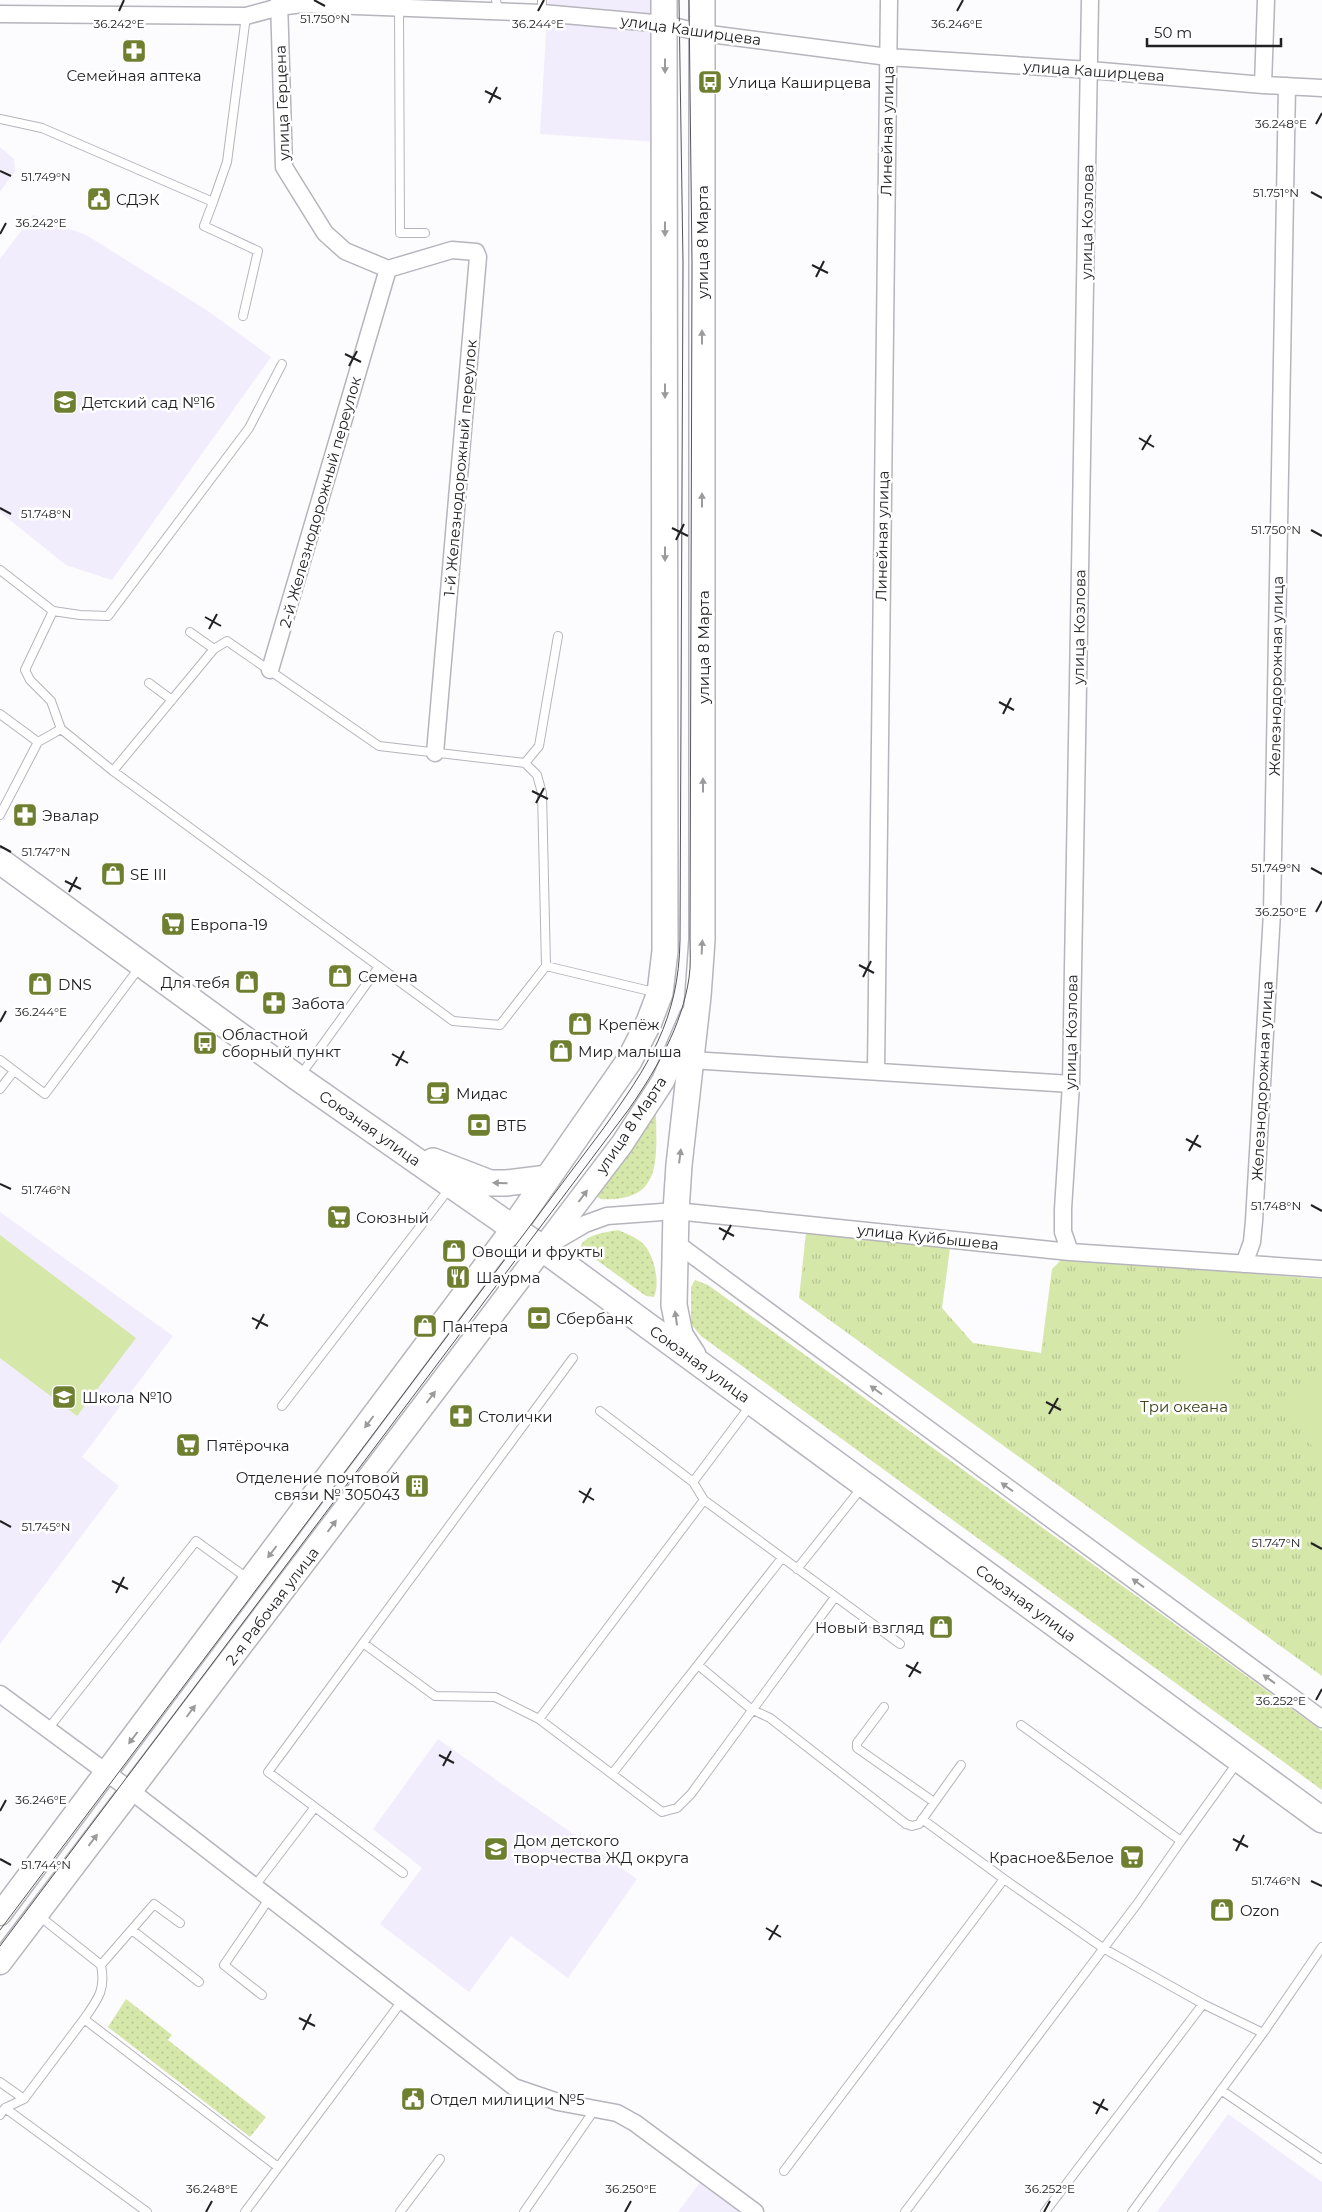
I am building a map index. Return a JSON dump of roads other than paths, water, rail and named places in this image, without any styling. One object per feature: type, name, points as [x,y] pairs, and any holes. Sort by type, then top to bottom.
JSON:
[{"type":"main road","name":"улица 8 Марта","points":[[543,1249],[622,1144],[663,1081],[698,996],[702,940],[703,830],[702,0]]},
{"type":"main road","points":[[2,1907],[107,1773],[513,1228],[629,1061],[649,1022],[660,993],[666,950],[664,12]]},
{"type":"main road","name":"Союзная улица","points":[[0,861],[298,1078],[543,1249],[1322,1820]]},
{"type":"main road","points":[[697,1362],[680,1335],[674,1305],[678,1165],[698,996]]},
{"type":"main road","points":[[365,1124],[429,1159],[490,1183],[506,1184],[548,1178]]},
{"type":"main road","name":"2-я Рабочая улица","points":[[0,1963],[543,1249]]},
{"type":"street","name":"Линейная улица","points":[[876,1072],[889,0]]},
{"type":"street","name":"улица Козлова","points":[[1070,1252],[1063,1232],[1063,1209],[1071,1084],[1090,0]]},
{"type":"street","points":[[1263,85],[1266,0]]},
{"type":"street","name":"улица Каширцева","points":[[0,14],[246,16],[279,4],[399,8],[497,5],[664,12],[702,33],[888,58],[1090,70],[1263,85],[1322,88]]},
{"type":"street","name":"улица Герцена","points":[[279,4],[284,167],[324,233],[345,251],[388,269]]},
{"type":"street","name":"Железнодорожная улица","points":[[1244,1264],[1252,1242],[1254,1221],[1272,913],[1287,86]]},
{"type":"street","name":"1-й Железнодорожный переулок","points":[[388,269],[452,250],[469,250],[476,252],[478,257],[435,753]]},
{"type":"street","name":"2-й Железнодорожный переулок","points":[[270,670],[388,269]]},
{"type":"street","points":[[691,1060],[1071,1084]]},
{"type":"street","name":"улица Куйбышева","points":[[543,1249],[585,1224],[607,1216],[676,1211],[1070,1252],[1322,1269]]},
{"type":"street","points":[[676,1243],[1322,1719]]},
{"type":"street","points":[[0,1694],[131,1791],[254,1888],[514,2087],[558,2102],[617,2113],[635,2123],[755,2212]]},
{"type":"lane","points":[[399,8],[400,233],[425,233]]},
{"type":"lane","points":[[243,316],[258,251],[204,226],[227,162],[246,16]]},
{"type":"lane","points":[[0,119],[42,128],[213,202]]},
{"type":"lane","points":[[0,570],[53,611],[80,615],[108,616],[250,428],[282,364]]},
{"type":"lane","points":[[53,611],[25,670],[30,680],[51,701],[61,729],[113,771],[378,968],[453,1021],[500,1025],[546,966],[542,793],[537,775],[525,763],[379,746],[227,641],[214,649],[113,771]]},
{"type":"lane","points":[[190,632],[214,649]]},
{"type":"lane","points":[[525,763],[539,746],[558,636]]},
{"type":"lane","points":[[149,683],[172,700]]},
{"type":"lane","points":[[0,714],[38,742]]},
{"type":"lane","points":[[0,815],[38,742],[61,729]]},
{"type":"lane","points":[[0,1060],[45,1094],[142,964]]},
{"type":"lane","points":[[546,966],[660,993]]},
{"type":"lane","points":[[298,1078],[378,968]]},
{"type":"lane","points":[[0,1089],[14,1071]]},
{"type":"lane","points":[[282,1406],[452,1185]]},
{"type":"lane","points":[[403,1873],[268,1772],[572,1358]]},
{"type":"lane","points":[[693,1482],[753,1403]]},
{"type":"lane","points":[[600,1411],[693,1482],[704,1500],[900,1644]]},
{"type":"lane","points":[[798,1569],[864,1484]]},
{"type":"lane","points":[[539,1719],[704,1500]]},
{"type":"lane","points":[[48,1729],[196,1541],[251,1581]]},
{"type":"lane","points":[[612,1774],[782,1558]]},
{"type":"lane","points":[[363,1643],[435,1696],[495,1697],[539,1719],[662,1812],[677,1808],[691,1794],[751,1709],[811,1633],[835,1597]]},
{"type":"lane","points":[[698,1665],[751,1709],[770,1718],[906,1824],[912,1826],[919,1824],[961,1765]]},
{"type":"lane","points":[[884,1707],[857,1742],[857,1748],[934,1802]]},
{"type":"lane","points":[[1021,1725],[1181,1841]]},
{"type":"lane","points":[[906,2212],[1103,1948],[1240,1760]]},
{"type":"lane","points":[[254,1888],[315,1807]]},
{"type":"lane","points":[[922,1819],[1103,1948],[1203,2004],[1263,2033]]},
{"type":"lane","points":[[784,2171],[1004,1879]]},
{"type":"lane","points":[[262,1995],[224,1965],[269,1899]]},
{"type":"lane","points":[[101,1965],[154,1904],[180,1923]]},
{"type":"lane","points":[[0,2115],[5,2108],[24,2100],[84,2019],[100,1995],[104,1981],[101,1965],[36,1914]]},
{"type":"lane","points":[[132,1930],[200,1982]]},
{"type":"lane","points":[[1132,2212],[1263,2033],[1322,1947]]},
{"type":"lane","points":[[245,2212],[402,2002]]},
{"type":"lane","points":[[1045,2212],[1203,2004]]},
{"type":"lane","points":[[84,2019],[278,2167]]},
{"type":"lane","points":[[0,2082],[24,2100]]},
{"type":"lane","points":[[1221,2090],[1322,2159]]},
{"type":"lane","points":[[5,2108],[147,2212]]},
{"type":"lane","points":[[524,2212],[595,2110]]},
{"type":"lane","points":[[400,2212],[440,2159]]},
{"type":"tram line","points":[[0,1930],[603,1129],[647,1063],[667,1018],[674,994],[680,940],[683,263],[679,0]]},
{"type":"tram line","points":[[0,1946],[629,1109],[649,1079],[674,1030],[686,996],[690,959],[692,263],[689,0]]},
{"type":"place","name":"Семейная аптека","points":[[134,51]]},
{"type":"place","name":"Улица Каширцева","points":[[710,82]]},
{"type":"place","name":"СДЭК","points":[[99,199]]},
{"type":"place","name":"Детский сад №16","points":[[65,402]]},
{"type":"place","name":"Эвалар","points":[[25,815]]},
{"type":"place","name":"SE III","points":[[113,874]]},
{"type":"place","name":"Европа-19","points":[[173,924]]},
{"type":"place","name":"Семена","points":[[340,976]]},
{"type":"place","name":"Для тебя","points":[[247,982]]},
{"type":"place","name":"DNS","points":[[40,984]]},
{"type":"place","name":"Забота","points":[[274,1003]]},
{"type":"place","name":"Крепёж","points":[[580,1024]]},
{"type":"place","name":"Областной сборный пункт","points":[[205,1043]]},
{"type":"place","name":"Мир малыша","points":[[561,1051]]},
{"type":"place","name":"Мидас","points":[[438,1093]]},
{"type":"place","name":"ВТБ","points":[[479,1125]]},
{"type":"place","name":"Союзный","points":[[339,1217]]},
{"type":"place","name":"Овощи и фрукты","points":[[454,1251]]},
{"type":"place","name":"Шаурма","points":[[458,1277]]},
{"type":"place","name":"Сбербанк","points":[[539,1318]]},
{"type":"place","name":"Пантера","points":[[425,1326]]},
{"type":"place","name":"Школа №10","points":[[64,1397]]},
{"type":"place","name":"Столички","points":[[461,1416]]},
{"type":"place","name":"Пятёрочка","points":[[188,1445]]},
{"type":"place","name":"Отделение почтовой связи № 305043","points":[[417,1486]]},
{"type":"place","name":"Новый взгляд","points":[[941,1627]]},
{"type":"place","name":"Дом детского творчества ЖД округа","points":[[496,1849]]},
{"type":"place","name":"Красное&Белое","points":[[1132,1857]]},
{"type":"place","name":"Ozon","points":[[1222,1910]]},
{"type":"place","name":"Отдел милиции №5","points":[[413,2099]]},
{"type":"park label","name":"Три океана","points":[[1184,1406]]}]
